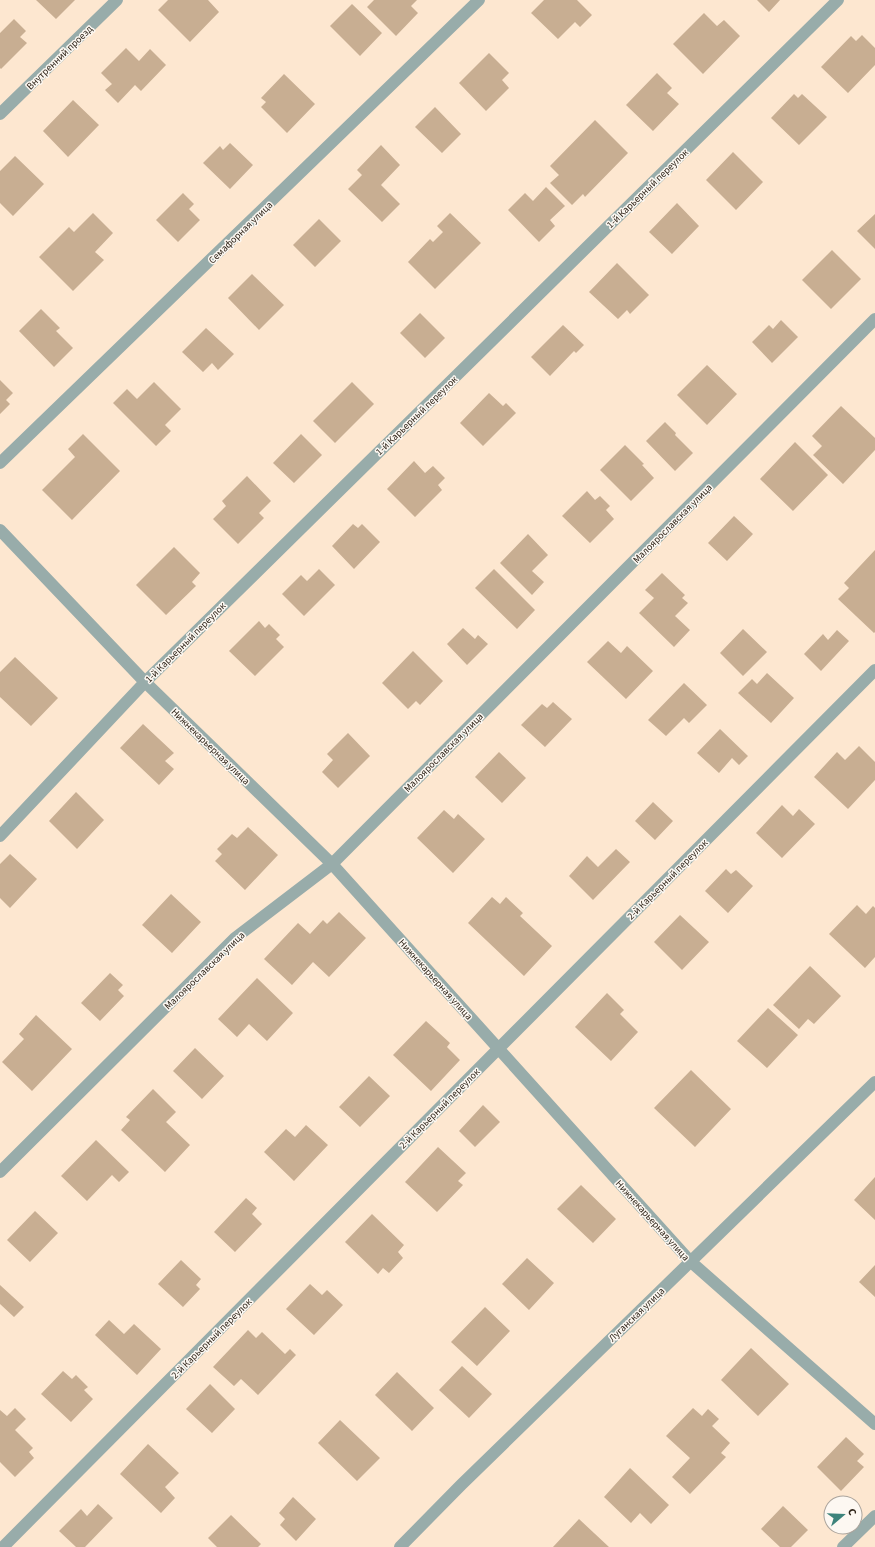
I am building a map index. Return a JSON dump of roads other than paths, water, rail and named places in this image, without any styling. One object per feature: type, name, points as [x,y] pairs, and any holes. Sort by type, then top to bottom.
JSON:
[{"type":"street","name":"Внутренний проезд","points":[[0,114],[117,0]]},
{"type":"street","name":"Семафорная улица","points":[[0,464],[479,0]]},
{"type":"street","name":"1-й Карьерный переулок","points":[[0,836],[144,682],[838,0]]},
{"type":"street","name":"Малоярославская улица","points":[[0,1172],[236,938],[332,864],[875,319]]},
{"type":"street","name":"Нижнекарьерная улица","points":[[0,530],[144,682],[332,864],[690,1261],[875,1424]]},
{"type":"street","name":"2-й Карьерный переулок","points":[[3,1547],[875,670]]},
{"type":"street","name":"Луганская улица","points":[[400,1547],[461,1485],[875,1082]]},
{"type":"street","points":[[844,1547],[875,1516]]}]
